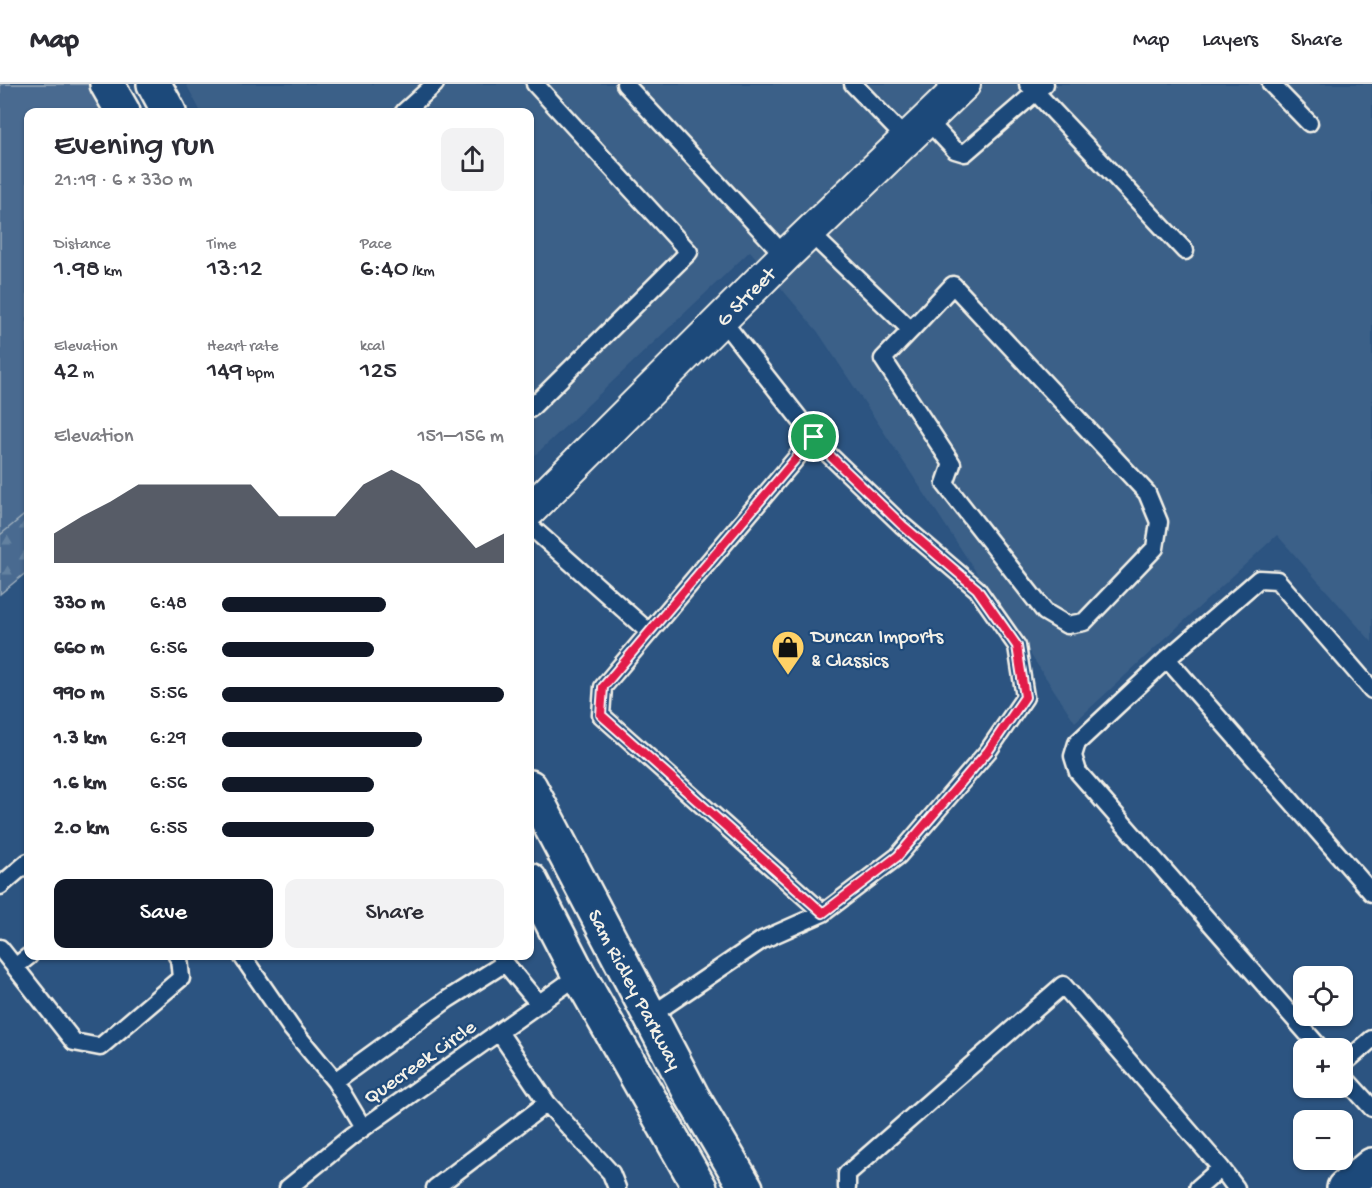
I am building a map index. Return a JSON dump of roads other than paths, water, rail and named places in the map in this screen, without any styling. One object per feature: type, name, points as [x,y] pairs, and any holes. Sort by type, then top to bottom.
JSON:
[{"type":"main road","points":[[107,84],[121,108]]},
{"type":"main road","points":[[154,84],[167,108]]},
{"type":"main road","name":"Sam Ridley Parkway","points":[[534,795],[692,1096],[746,1188]]},
{"type":"main road","name":"Sam Ridley Parkway","points":[[534,888],[579,975],[700,1188]]},
{"type":"main road","points":[[1344,1188],[1372,1165]]},
{"type":"street","name":"G Street","points":[[534,506],[809,232],[964,84]]},
{"type":"lane","points":[[408,108],[435,84]]},
{"type":"lane","points":[[534,405],[689,252],[535,84]]},
{"type":"lane","points":[[626,84],[785,256]]},
{"type":"lane","points":[[853,84],[916,130],[965,153],[1036,87],[1185,251]]},
{"type":"lane","points":[[1271,84],[1309,123]]},
{"type":"lane","points":[[809,232],[911,330]]},
{"type":"lane","points":[[953,285],[1147,493],[1159,522],[1155,548],[1084,622],[1067,625],[1045,612],[945,484],[952,464],[883,359],[911,330],[953,285]]},
{"type":"lane","points":[[650,1016],[762,940],[823,913],[898,856],[988,751],[1025,697],[1017,646],[977,589],[902,525],[824,450],[722,319]]},
{"type":"lane","points":[[814,437],[603,687],[601,715],[823,913]]},
{"type":"lane","points":[[534,530],[649,632]]},
{"type":"lane","points":[[1311,1038],[1078,772],[1073,756],[1077,743],[1167,659],[1259,579],[1277,580],[1372,690]]},
{"type":"lane","points":[[1167,659],[1372,894]]},
{"type":"lane","points":[[0,886],[24,865]]},
{"type":"lane","points":[[0,948],[74,1042],[100,1047],[181,978],[179,960]]},
{"type":"lane","points":[[15,967],[24,960]]},
{"type":"lane","points":[[245,960],[292,1029],[335,1081],[363,1128]]},
{"type":"lane","points":[[335,1081],[502,960]]},
{"type":"lane","points":[[504,960],[539,1004]]},
{"type":"lane","name":"Quecreek Circle","points":[[297,1185],[363,1128],[579,975]]},
{"type":"lane","points":[[847,1188],[847,1174],[1063,985],[1236,1188]]},
{"type":"lane","points":[[499,1032],[547,1103],[611,1173],[617,1188]]},
{"type":"lane","points":[[1353,1055],[1372,1039]]},
{"type":"lane","points":[[1353,1087],[1372,1108]]},
{"type":"lane","points":[[435,1188],[547,1103]]},
{"type":"lane","points":[[1198,1188],[1221,1168]]},
{"type":"place","name":"Duncan Imports & Classics","points":[[788,676]]}]
